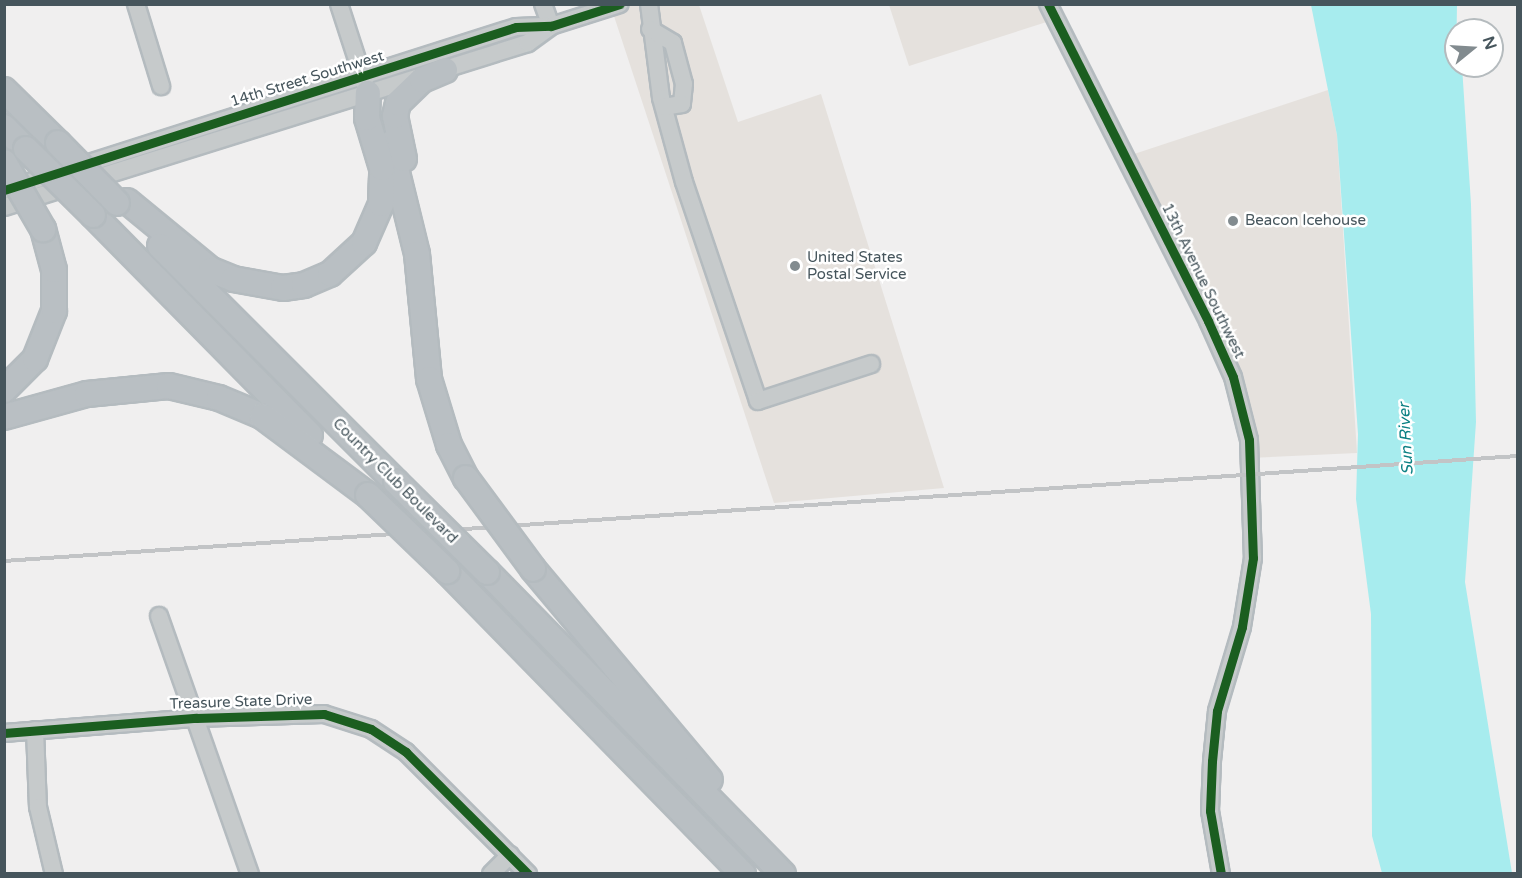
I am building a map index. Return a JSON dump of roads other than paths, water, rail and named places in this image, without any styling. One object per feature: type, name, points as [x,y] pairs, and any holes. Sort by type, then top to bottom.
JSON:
[{"type":"highway","points":[[408,212],[408,178],[394,116],[407,92],[445,70]]},
{"type":"highway","points":[[122,202],[211,270],[233,279],[283,288],[304,285],[330,274],[364,243],[381,204],[382,168],[367,118],[365,85]]},
{"type":"highway","points":[[365,85],[380,114],[408,212],[417,254],[429,380],[449,445],[466,478],[533,569],[737,812],[756,846]]},
{"type":"highway","name":"Country Club Boulevard","points":[[4,90],[64,150],[122,202],[396,483],[487,572],[783,873]]},
{"type":"highway","name":"Country Club Boulevard","points":[[4,127],[368,495],[447,571],[743,873]]},
{"type":"highway","points":[[4,162],[43,228],[54,270],[54,311],[35,359],[4,390]]},
{"type":"highway","points":[[4,417],[87,394],[169,386],[219,398],[262,416],[368,495]]},
{"type":"street","points":[[136,4],[161,86]]},
{"type":"street","points":[[339,4],[365,85]]},
{"type":"street","points":[[543,4],[551,26]]},
{"type":"street","name":"14th Street Southwest","points":[[4,207],[365,85],[516,27],[551,26],[620,4]]},
{"type":"street","points":[[649,4],[650,29],[664,106],[684,182],[758,401],[871,364]]},
{"type":"street","name":"13th Avenue Southwest","points":[[1048,4],[1208,321],[1233,377],[1249,440],[1252,558],[1242,627],[1217,711],[1212,761],[1210,811],[1221,873]]},
{"type":"street","name":"14th Street Southwest","points":[[4,189],[365,85],[445,70],[528,43],[551,26]]},
{"type":"street","points":[[650,29],[673,43],[684,84],[682,104],[664,106]]},
{"type":"street","points":[[159,616],[250,873]]},
{"type":"street","name":"Treasure State Drive","points":[[4,733],[196,718],[324,714],[371,729],[406,752],[528,873]]},
{"type":"street","points":[[35,730],[38,807],[54,873]]},
{"type":"street","points":[[491,873],[510,855]]},
{"type":"water","name":"Sun River","points":[[1311,5],[1457,5],[1457,18],[1444,18],[1444,78],[1463,78],[1471,204],[1476,422],[1465,582],[1512,873],[1382,873],[1372,836],[1371,614],[1356,499],[1358,434],[1337,135]]},
{"type":"railway","points":[[4,561],[1518,456]]},
{"type":"place","name":"Beacon Icehouse","points":[[1233,221]]},
{"type":"place","name":"United States Postal Service","points":[[795,266]]}]
